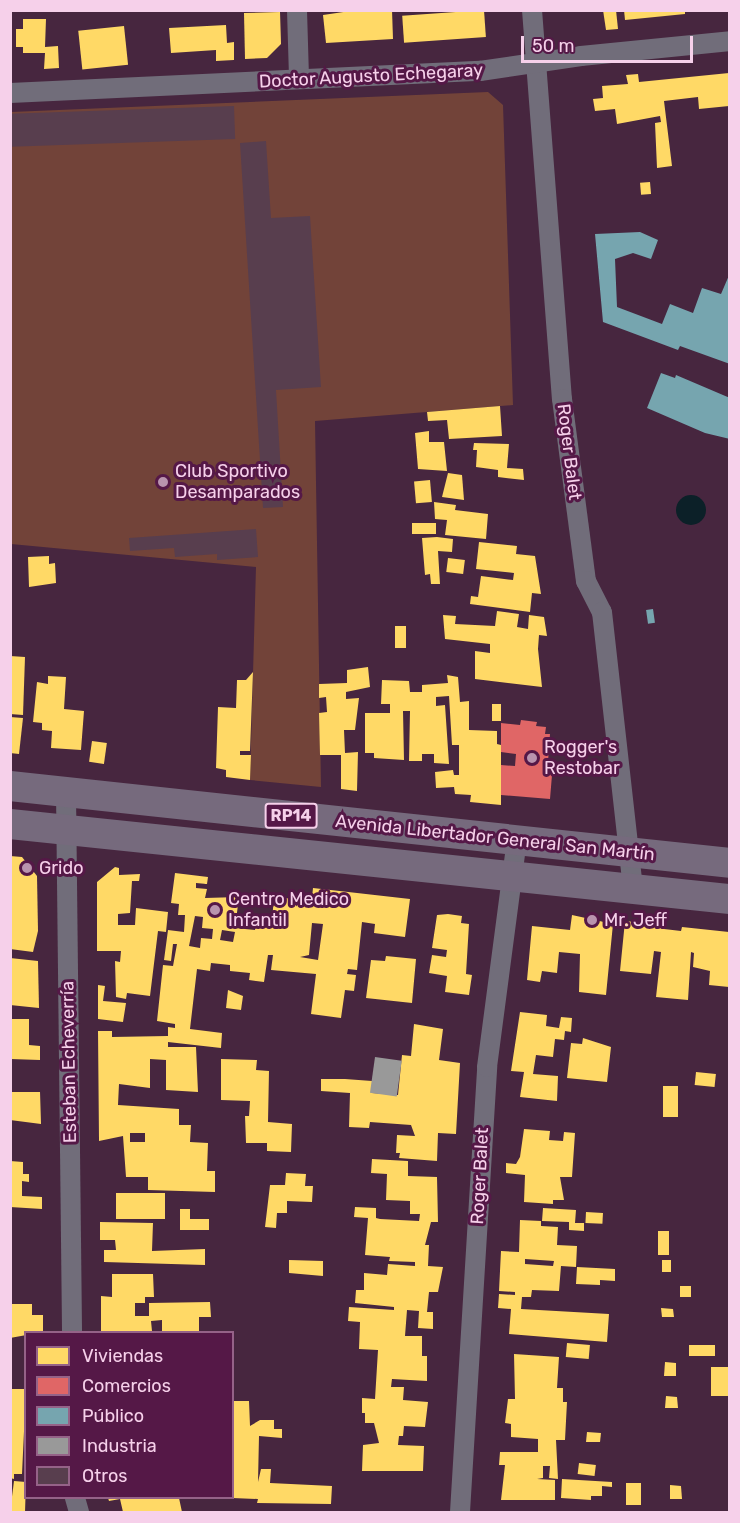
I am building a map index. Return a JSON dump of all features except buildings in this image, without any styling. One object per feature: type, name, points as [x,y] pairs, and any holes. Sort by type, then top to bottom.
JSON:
[{"type":"main road","name":"Avenida Libertador General San Martín","points":[[10,786],[729,863]]},
{"type":"main road","name":"Avenida Libertador General San Martín","points":[[10,824],[729,899]]},
{"type":"street","points":[[297,10],[299,80]]},
{"type":"street","name":"Roger Balet","points":[[532,10],[562,399],[586,581],[602,612],[633,889]]},
{"type":"street","name":"Doctor Augusto Echegaray","points":[[10,93],[480,71],[536,62],[729,41]]},
{"type":"street","name":"Esteban Echeverría","points":[[66,792],[72,1331]]},
{"type":"street","name":"Roger Balet","points":[[460,1512],[487,1067],[517,840]]},
{"type":"shaded area","name":"Club Sportivo Desamparados","points":[[488,92],[503,105],[513,405],[315,421],[321,787],[250,780],[256,567],[11,544],[11,112]]},
{"type":"water","points":[[691,495],[697,496],[705,504],[705,516],[697,524],[691,525],[685,524],[677,516],[676,510],[677,504],[685,496]]},
{"type":"place","name":"Club Sportivo Desamparados","points":[[163,482]]},
{"type":"place","name":"Rogger's Restobar","points":[[532,758]]},
{"type":"place","name":"Grido","points":[[27,868]]},
{"type":"place","name":"Centro Medico Infantil","points":[[215,910]]},
{"type":"place","name":"Mr. Jeff","points":[[592,920]]}]
